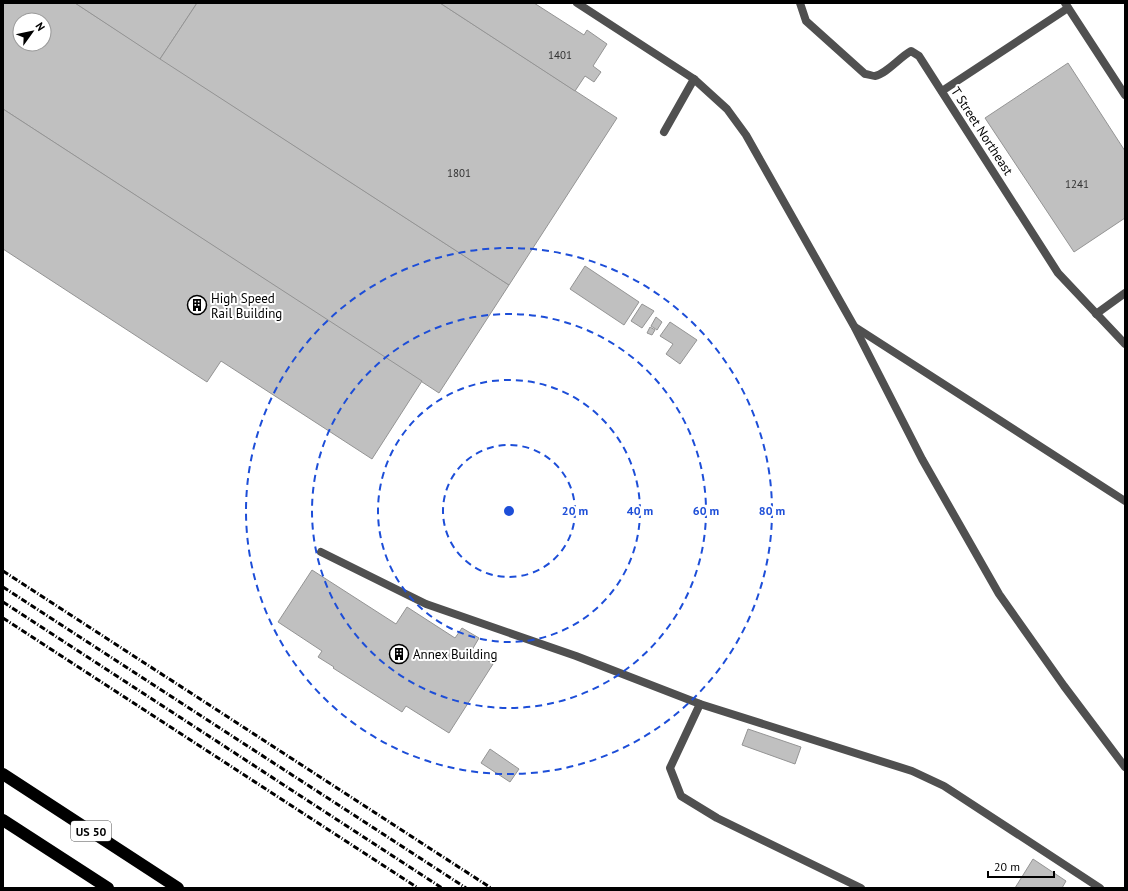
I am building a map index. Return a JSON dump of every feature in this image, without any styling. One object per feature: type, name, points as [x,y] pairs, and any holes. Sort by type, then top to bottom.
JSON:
[{"type":"highway","name":"US 50","points":[[3,774],[178,888]]},
{"type":"highway","name":"US 50","points":[[3,820],[108,888]]},
{"type":"lane","points":[[577,3],[694,79],[727,109],[746,135],[854,326],[922,459],[999,594],[1064,686],[1125,767]]},
{"type":"lane","name":"T Street Northeast","points":[[800,3],[806,21],[865,74],[874,76],[883,72],[910,51],[919,56],[1058,273],[1125,344]]},
{"type":"lane","points":[[942,91],[1067,6],[1125,95]]},
{"type":"lane","points":[[664,132],[694,79]]},
{"type":"lane","points":[[1096,314],[1125,293]]},
{"type":"lane","points":[[854,326],[1125,501]]},
{"type":"lane","points":[[321,552],[426,604],[576,656],[700,704],[912,771],[944,786],[1100,888]]},
{"type":"lane","points":[[700,704],[670,768],[681,796],[717,818],[861,888]]},
{"type":"building","points":[[3,3],[75,3],[509,285],[439,393],[3,109]]},
{"type":"building","points":[[75,3],[197,3],[160,59]]},
{"type":"building","points":[[197,3],[440,3],[617,118],[509,285],[160,59]]},
{"type":"building","points":[[440,3],[534,3],[584,35],[587,30],[607,44],[593,66],[601,72],[594,82],[585,76],[575,91]]},
{"type":"building","points":[[1068,63],[1125,151],[1125,218],[1074,252],[985,118]]},
{"type":"building","name":"High Speed Rail Building","points":[[3,109],[422,381],[372,459],[221,361],[207,382],[3,249]]},
{"type":"building","points":[[585,266],[639,302],[624,325],[570,289]]},
{"type":"building","points":[[642,304],[654,311],[642,328],[631,321]]},
{"type":"building","points":[[656,317],[662,322],[657,330],[651,326]]},
{"type":"building","points":[[670,322],[697,340],[680,364],[666,354],[673,344],[660,336]]},
{"type":"building","points":[[650,327],[655,330],[652,335],[647,333]]},
{"type":"building","name":"Annex Building","points":[[312,570],[396,624],[407,607],[455,638],[462,628],[479,638],[472,650],[493,664],[449,733],[406,706],[402,712],[333,668],[334,667],[318,657],[322,651],[278,622]]},
{"type":"building","points":[[748,729],[801,747],[795,764],[742,745]]},
{"type":"building","points":[[490,749],[519,769],[510,782],[481,763]]},
{"type":"building","points":[[1033,859],[1066,881],[1062,888],[1015,888]]},
{"type":"railway","points":[[3,571],[491,888]]},
{"type":"railway","points":[[3,587],[466,888]]},
{"type":"railway","points":[[3,602],[442,888]]},
{"type":"railway","points":[[3,618],[418,888]]},
{"type":"place","name":"High Speed Rail Building","points":[[197,305]]},
{"type":"place","name":"Annex Building","points":[[399,654]]}]
